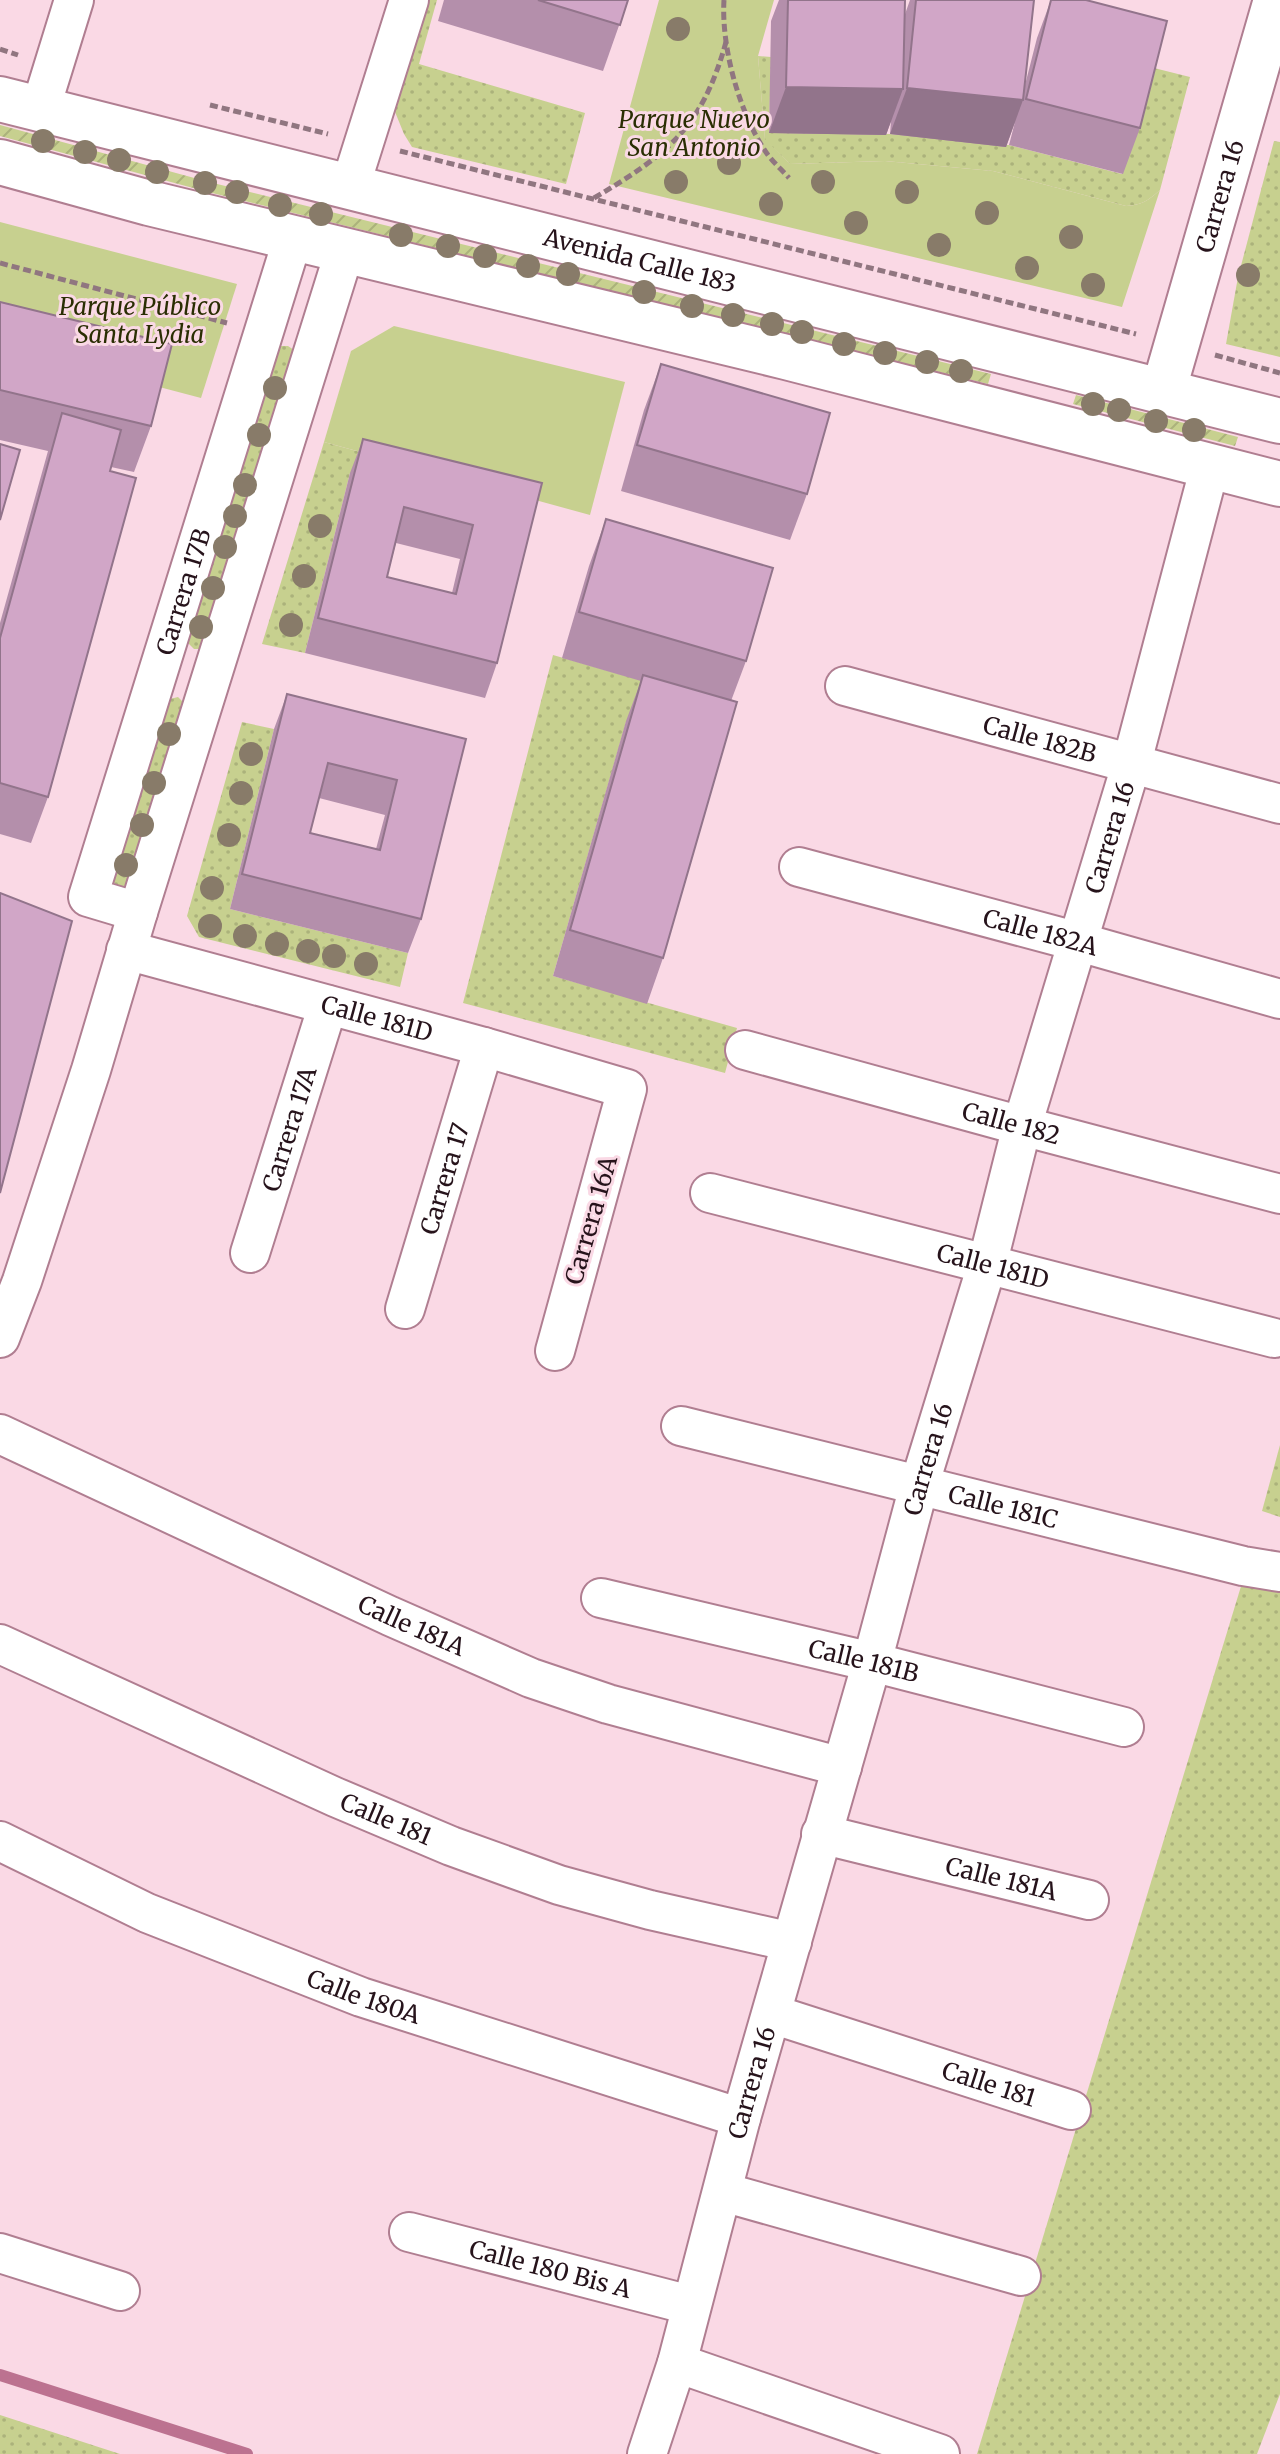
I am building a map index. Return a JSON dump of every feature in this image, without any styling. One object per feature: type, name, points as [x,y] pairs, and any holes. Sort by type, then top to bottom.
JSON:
[{"type":"main road","name":"Carrera 16","points":[[1163,392],[1276,0]]},
{"type":"main road","name":"Avenida Calle 183","points":[[20,104],[1280,421]]},
{"type":"main road","points":[[0,162],[149,203],[870,378],[1280,484]]},
{"type":"street","points":[[20,104],[74,0]]},
{"type":"street","points":[[350,187],[409,0]]},
{"type":"street","name":"Carrera 17B","points":[[138,912],[88,897],[293,238]]},
{"type":"street","points":[[0,1338],[22,1281],[91,1070],[345,250]]},
{"type":"street","name":"Carrera 16","points":[[647,2454],[677,2363],[741,2118],[872,1662],[919,1486],[987,1265],[1022,1126],[1132,762],[1210,466]]},
{"type":"street","points":[[161,665],[210,680]]},
{"type":"street","name":"Calle 182B","points":[[845,686],[1280,804]]},
{"type":"street","name":"Calle 182A","points":[[799,867],[1280,999]]},
{"type":"street","name":"Calle 181D","points":[[126,950],[627,1089]]},
{"type":"street","name":"Carrera 17A","points":[[250,1253],[328,1005]]},
{"type":"street","name":"Carrera 17","points":[[405,1309],[484,1047]]},
{"type":"street","name":"Calle 182","points":[[745,1050],[1280,1194]]},
{"type":"street","name":"Carrera 16A","points":[[555,1351],[627,1089]]},
{"type":"street","name":"Calle 181D","points":[[710,1193],[1274,1338]]},
{"type":"street","name":"Calle 181C","points":[[681,1426],[1243,1566],[1280,1572]]},
{"type":"street","name":"Calle 181A","points":[[0,1434],[531,1678],[608,1704],[842,1767]]},
{"type":"street","name":"Calle 181B","points":[[601,1598],[872,1662],[1124,1727]]},
{"type":"street","name":"Calle 181","points":[[0,1644],[335,1797],[451,1846],[559,1885],[650,1910],[792,1942]]},
{"type":"street","name":"Calle 181A","points":[[821,1834],[1089,1900]]},
{"type":"street","name":"Calle 180A","points":[[0,1841],[147,1913],[346,1992],[741,2118]]},
{"type":"street","name":"Calle 181","points":[[772,2014],[1071,2110]]},
{"type":"street","points":[[723,2192],[1021,2276]]},
{"type":"street","name":"Calle 180 Bis A","points":[[409,2232],[690,2305]]},
{"type":"street","points":[[0,2253],[120,2291]]},
{"type":"street","points":[[677,2363],[940,2454]]},
{"type":"path","points":[[724,0],[726,42],[741,99],[768,155],[789,178]]},
{"type":"path","points":[[593,198],[637,172],[677,139],[707,97],[726,42]]},
{"type":"path","points":[[0,49],[15,54]]},
{"type":"path","points":[[389,148],[1114,328]]},
{"type":"path","points":[[0,263],[264,333]]},
{"type":"path","points":[[1205,352],[1280,373]]},
{"type":"green space","points":[[425,0],[437,0],[419,64],[585,113],[566,184],[412,147],[393,107]]},
{"type":"green space","name":"Parque Nuevo San Antonio","points":[[659,0],[774,0],[758,56],[765,139],[790,164],[885,161],[993,171],[1126,206],[1145,201],[1160,190],[1122,307],[609,184]]},
{"type":"green space","points":[[758,56],[771,57],[769,132],[890,134],[1009,145],[1122,174],[1150,67],[1190,77],[1160,190],[1145,201],[1126,206],[993,171],[885,161],[790,164],[765,140]]},
{"type":"green space","points":[[0,125],[209,182],[991,374],[988,384],[208,192],[0,136]]},
{"type":"green space","points":[[1274,141],[1280,142],[1280,357],[1226,344],[1238,277]]},
{"type":"green space","name":"Parque Público Santa Lydia","points":[[0,222],[237,284],[201,398],[0,345]]},
{"type":"green space","points":[[394,326],[625,382],[590,515],[324,442],[351,351]]},
{"type":"green space","points":[[279,346],[294,350],[202,649],[194,649],[186,641]]},
{"type":"green space","points":[[1076,395],[1238,437],[1235,446],[1073,404]]},
{"type":"green space","points":[[324,442],[535,500],[350,473],[305,653],[262,644]]},
{"type":"green space","points":[[553,655],[661,686],[626,722],[553,976],[737,1028],[725,1073],[463,1003]]},
{"type":"green space","points":[[178,697],[185,704],[128,887],[121,888],[114,883],[113,876],[167,702]]},
{"type":"green space","points":[[242,722],[274,729],[230,909],[408,953],[400,987],[199,937],[187,916]]},
{"type":"green space","points":[[1280,1445],[1280,1517],[1262,1511]]},
{"type":"green space","points":[[1242,1583],[1280,1590],[1280,2394],[1257,2454],[977,2454]]},
{"type":"green space","points":[[0,2415],[120,2454],[0,2454]]},
{"type":"building","points":[[538,0],[628,0],[620,25]]},
{"type":"building","points":[[788,0],[905,0],[903,89],[786,87]]},
{"type":"building","points":[[916,0],[1034,0],[1023,100],[907,88]]},
{"type":"building","points":[[1051,0],[1086,0],[1167,21],[1140,128],[1026,99]]},
{"type":"building","points":[[0,302],[172,344],[151,426],[0,390]]},
{"type":"building","points":[[661,364],[830,413],[807,494],[637,445]]},
{"type":"building","points":[[62,413],[121,430],[110,471],[136,478],[48,797],[0,783],[0,638]]},
{"type":"building","points":[[363,439],[542,483],[497,663],[318,618]],"holes":[[[404,507],[473,525],[456,594],[387,577]]]},
{"type":"building","points":[[0,444],[20,450],[0,520]]},
{"type":"building","points":[[606,519],[773,568],[746,661],[579,612]]},
{"type":"building","points":[[643,675],[737,702],[663,958],[570,930]]},
{"type":"building","points":[[287,694],[466,739],[421,919],[242,874]],"holes":[[[328,763],[397,780],[380,850],[310,833]]]},
{"type":"building","points":[[0,893],[72,921],[0,1193]]},
{"type":"waterway","points":[[0,2375],[247,2454]]}]
